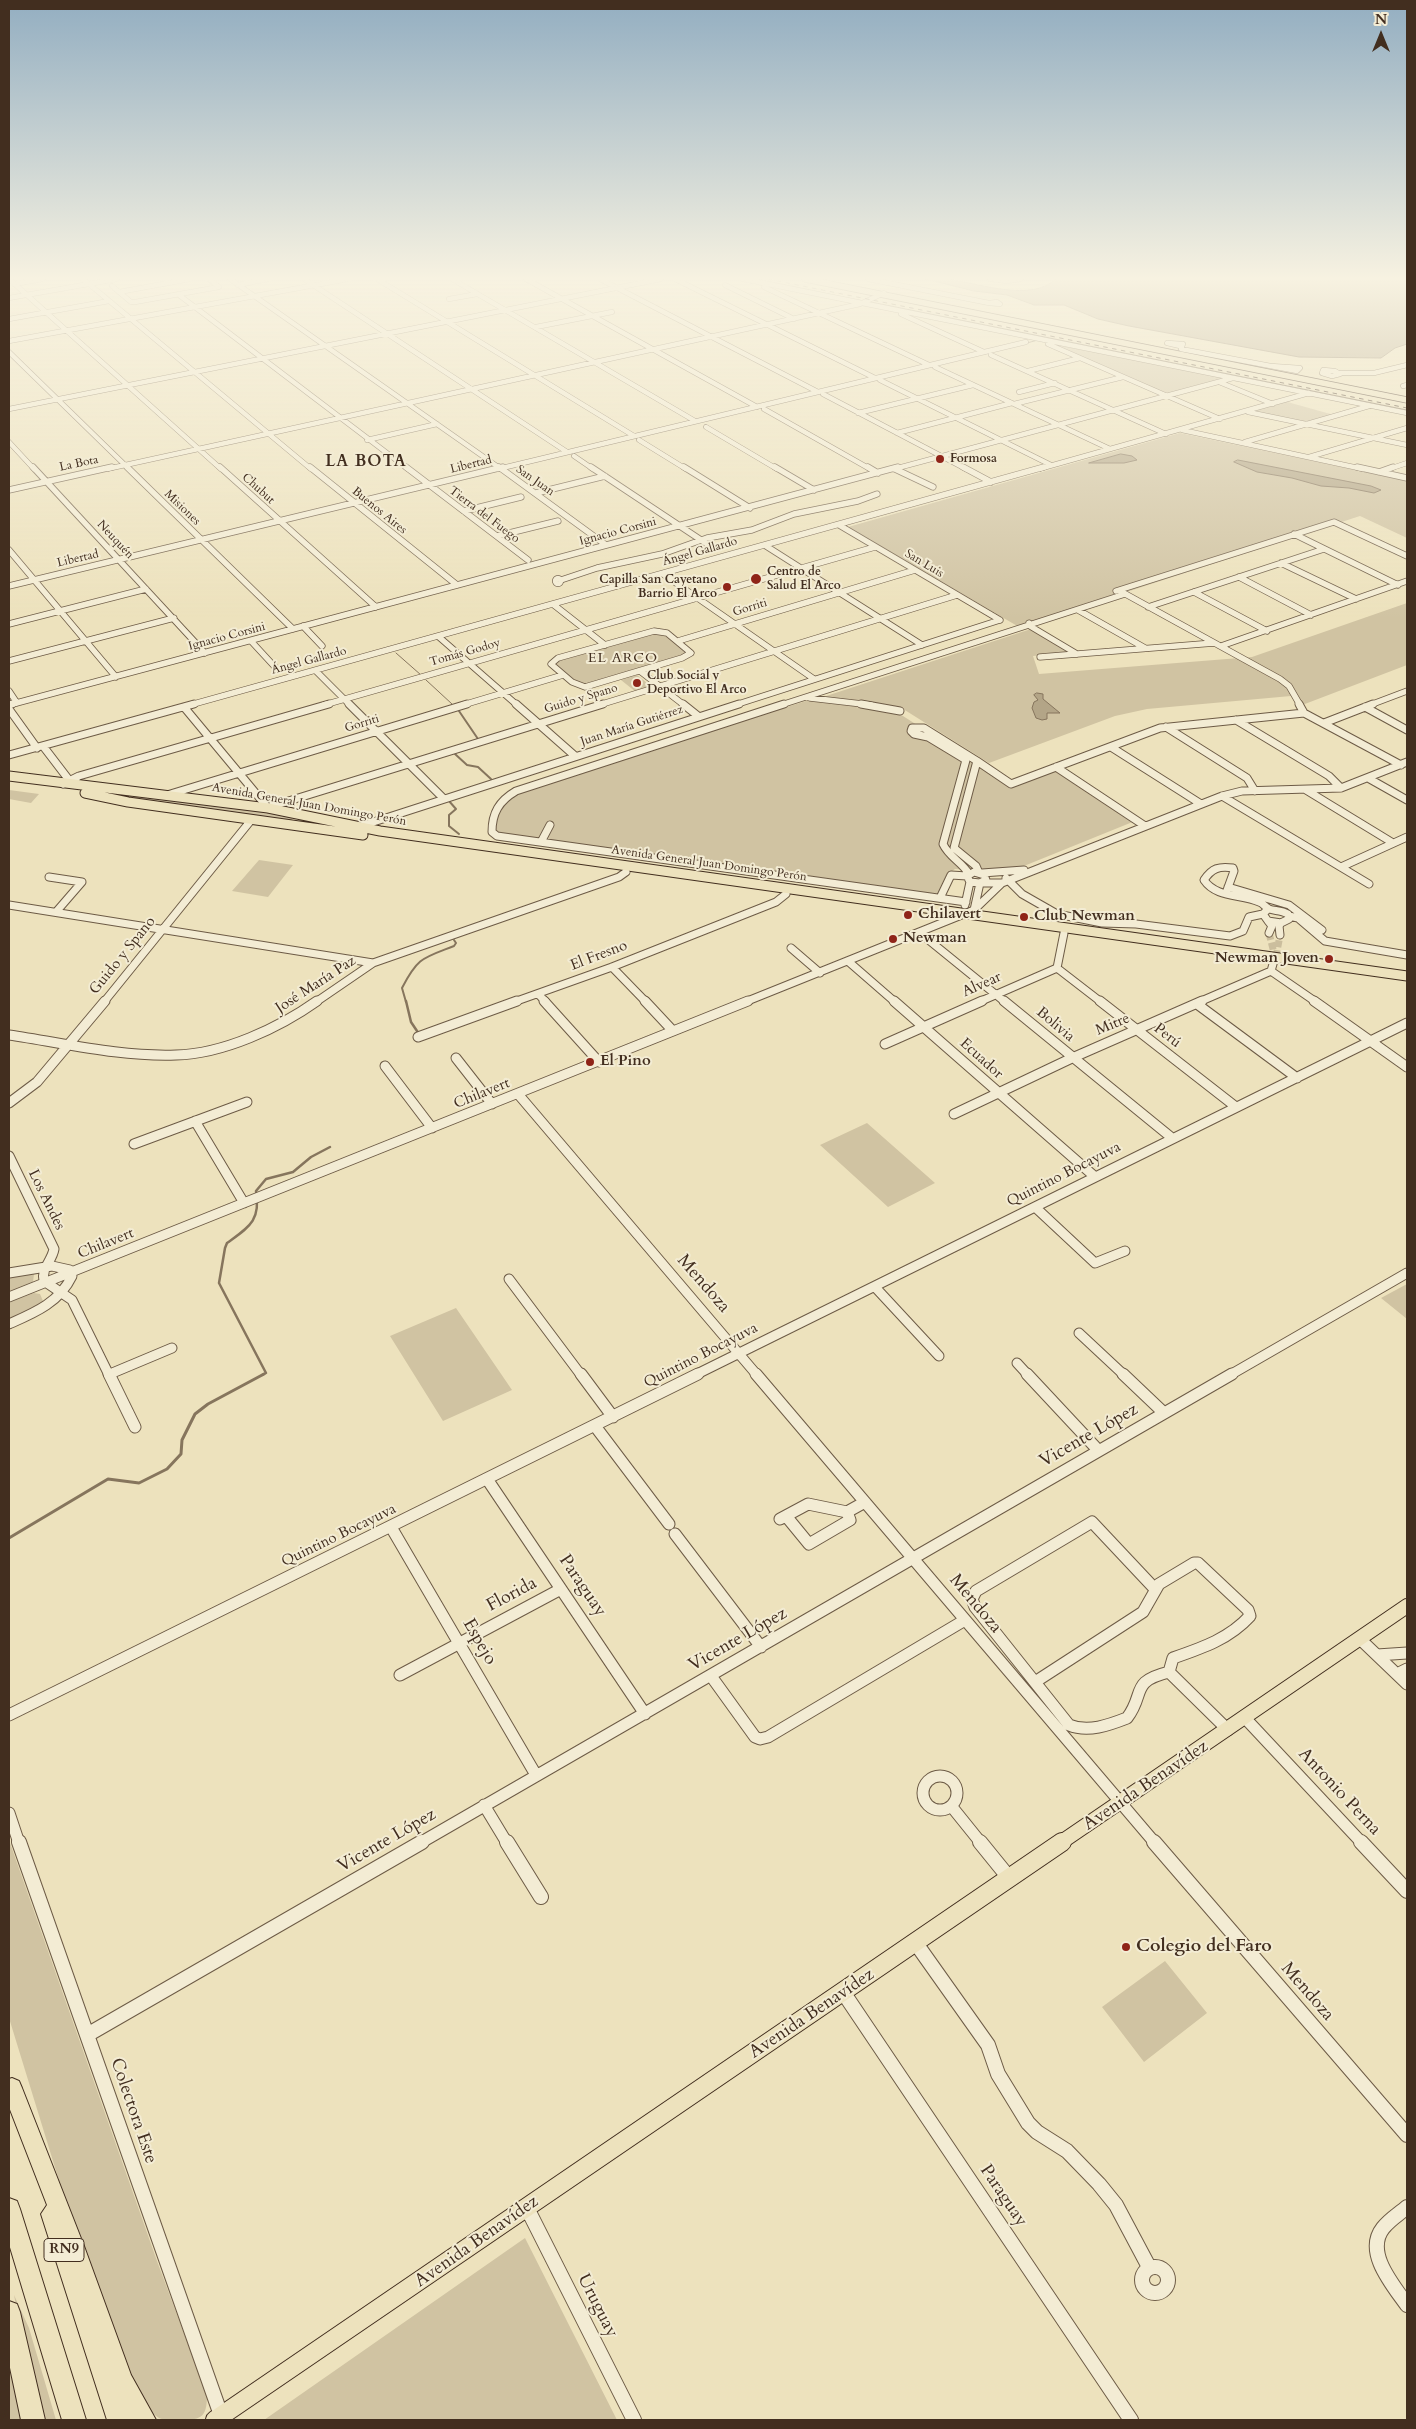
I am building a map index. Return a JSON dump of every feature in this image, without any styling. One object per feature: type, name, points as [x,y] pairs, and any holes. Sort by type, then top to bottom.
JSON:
[{"type":"highway","name":"RN9","points":[[10,2084],[119,2420]]},
{"type":"highway","points":[[10,2084],[63,2218],[124,2386],[138,2414],[144,2420]]},
{"type":"highway","name":"RN9","points":[[9,2209],[74,2420]]},
{"type":"highway","points":[[9,2312],[33,2420]]},
{"type":"main road","points":[[1378,392],[1407,399]]},
{"type":"main road","name":"Avenida General Juan Domingo Perón","points":[[9,776],[268,808],[358,827],[966,913],[1273,964],[1407,976]]},
{"type":"main road","name":"Avenida General Juan Domingo Perón","points":[[9,782],[252,820],[786,894],[966,913],[1064,933],[1407,982]]},
{"type":"main road","points":[[128,802],[127,795],[138,791]]},
{"type":"main road","points":[[287,824],[298,821],[299,817],[296,813]]},
{"type":"main road","name":"Avenida Benavídez","points":[[220,2419],[1407,1606]]},
{"type":"street","name":"Misiones","points":[[50,392],[122,465],[293,629]]},
{"type":"street","points":[[9,409],[96,392]]},
{"type":"street","name":"Chubut","points":[[134,392],[376,607]]},
{"type":"street","name":"Buenos Aires","points":[[219,392],[456,585]]},
{"type":"street","name":"Tierra del Fuego","points":[[305,392],[528,560]]},
{"type":"street","name":"San Juan","points":[[392,392],[536,492],[606,546]]},
{"type":"street","name":"La Bota","points":[[9,490],[456,392]]},
{"type":"street","points":[[477,392],[567,452]]},
{"type":"street","points":[[562,392],[634,436]]},
{"type":"street","points":[[646,392],[695,421]]},
{"type":"street","points":[[732,392],[757,406]]},
{"type":"street","points":[[904,392],[1051,465]]},
{"type":"street","points":[[858,413],[941,392]]},
{"type":"street","points":[[988,392],[1110,449]]},
{"type":"street","points":[[897,433],[1060,392]]},
{"type":"street","points":[[1075,392],[1166,434]]},
{"type":"street","points":[[1159,392],[1220,419]]},
{"type":"street","name":"Ignacio Corsini","points":[[9,707],[17,703],[303,626],[1181,392]]},
{"type":"street","points":[[1244,392],[1273,404]]},
{"type":"street","points":[[1306,392],[1407,413]]},
{"type":"street","points":[[820,393],[991,482]]},
{"type":"street","name":"Libertad","points":[[9,586],[757,406],[820,393]]},
{"type":"street","name":"Ángel Gallardo","points":[[9,755],[766,546],[1309,393]]},
{"type":"street","points":[[1242,443],[1370,406]]},
{"type":"street","points":[[764,409],[878,473]]},
{"type":"street","points":[[1247,411],[1407,445]]},
{"type":"street","points":[[367,440],[437,424]]},
{"type":"street","points":[[706,427],[814,490]]},
{"type":"street","points":[[1308,457],[1407,428]]},
{"type":"street","points":[[1180,430],[1407,478]]},
{"type":"street","points":[[639,440],[750,508]]},
{"type":"street","name":"Neuquén","points":[[9,442],[205,653]]},
{"type":"street","points":[[574,456],[699,541],[710,546]]},
{"type":"street","points":[[1379,472],[1407,463]]},
{"type":"street","points":[[895,469],[933,487]]},
{"type":"street","points":[[536,492],[605,476]]},
{"type":"street","points":[[561,580],[598,568],[657,556],[699,541],[752,530],[787,516],[858,502],[877,494]]},
{"type":"street","points":[[464,511],[521,497]]},
{"type":"street","points":[[497,536],[558,521]]},
{"type":"street","points":[[1030,626],[1029,624],[1033,619],[1294,534],[1336,523],[1407,556]]},
{"type":"street","name":"San Luis","points":[[839,525],[1000,620]]},
{"type":"street","points":[[1294,534],[1398,585]]},
{"type":"street","points":[[766,546],[922,645]]},
{"type":"street","name":"Tomás Godoy","points":[[66,782],[210,738],[876,547]]},
{"type":"street","points":[[1148,607],[1324,549]]},
{"type":"street","points":[[9,550],[116,677]]},
{"type":"street","points":[[1281,563],[1356,599]]},
{"type":"street","name":"Gorriti","points":[[678,641],[915,570]]},
{"type":"street","points":[[663,574],[814,680]]},
{"type":"street","points":[[1239,577],[1311,615]]},
{"type":"street","points":[[1221,646],[1407,581]]},
{"type":"street","points":[[9,624],[146,589]]},
{"type":"street","points":[[1118,591],[1286,683],[1304,713]]},
{"type":"street","points":[[1194,592],[1267,631]]},
{"type":"street","points":[[966,902],[494,834],[492,830],[494,816],[502,800],[516,791],[1125,594]]},
{"type":"street","name":"Guido y Spano","points":[[268,808],[957,595]]},
{"type":"street","points":[[554,605],[605,644]]},
{"type":"street","points":[[1078,610],[1145,648]]},
{"type":"street","points":[[9,661],[174,618]]},
{"type":"street","name":"Juan María Gutiérrez","points":[[358,827],[443,798],[1000,620]]},
{"type":"street","points":[[303,626],[322,646]]},
{"type":"street","points":[[1030,626],[1077,654]]},
{"type":"street","points":[[654,631],[667,633],[678,641],[689,650],[689,656],[585,686],[576,685],[551,664],[553,661],[605,644],[654,631]]},
{"type":"street","points":[[439,637],[575,756]]},
{"type":"street","points":[[250,641],[275,667]]},
{"type":"street","points":[[1040,657],[1214,643]]},
{"type":"street","points":[[316,671],[443,798]]},
{"type":"street","points":[[640,671],[698,716]]},
{"type":"street","name":"Gorriti","points":[[167,795],[563,675]]},
{"type":"street","points":[[9,691],[17,703]]},
{"type":"street","points":[[1324,723],[1407,691]]},
{"type":"street","points":[[807,698],[892,708],[900,711]]},
{"type":"street","points":[[9,707],[66,782]]},
{"type":"street","points":[[184,707],[268,808]]},
{"type":"street","points":[[1365,708],[1407,730]]},
{"type":"street","points":[[966,913],[963,910],[966,902],[969,877],[967,868],[949,854],[943,844],[965,770],[966,760],[928,737],[914,734],[911,728],[917,726],[924,728],[1011,784],[1166,727],[1304,713],[1401,763]]},
{"type":"street","points":[[1236,720],[1324,772],[1339,786]]},
{"type":"street","points":[[1166,727],[1247,778],[1254,788]]},
{"type":"street","points":[[1111,747],[1198,802],[1254,788],[1306,790],[1339,786],[1368,778],[1401,763],[1407,757]]},
{"type":"street","points":[[966,913],[981,883],[986,878],[976,866],[954,848],[977,761]]},
{"type":"street","points":[[969,877],[981,873],[1022,871],[1198,802],[1226,788],[1339,786],[1401,763]]},
{"type":"street","points":[[1056,767],[1142,824]]},
{"type":"street","points":[[1368,778],[1407,800]]},
{"type":"street","points":[[1306,790],[1321,802],[1393,843]]},
{"type":"street","points":[[1222,796],[1369,884]]},
{"type":"street","name":"Guido y Spano","points":[[9,1103],[37,1082],[70,1045],[252,820]]},
{"type":"street","points":[[966,913],[1005,882],[1142,824]]},
{"type":"street","points":[[541,842],[550,825]]},
{"type":"street","points":[[1341,868],[1407,837]]},
{"type":"street","name":"José María Paz","points":[[9,1034],[70,1045],[159,1056],[198,1052],[236,1043],[266,1032],[296,1016],[372,963],[529,910],[619,877],[626,872]]},
{"type":"street","points":[[1003,873],[1005,882]]},
{"type":"street","points":[[940,898],[951,875],[969,877],[981,883],[1005,882],[1050,911],[1102,923],[1136,924],[1224,936],[1243,931],[1247,920],[1252,915],[1281,910],[1289,905]]},
{"type":"street","points":[[49,877],[82,882],[56,912]]},
{"type":"street","points":[[1270,933],[1272,926],[1260,902],[1227,890],[1289,905],[1322,930]]},
{"type":"street","name":"El Fresno","points":[[418,1037],[612,966],[776,902],[786,894]]},
{"type":"street","points":[[9,905],[372,963]]},
{"type":"street","points":[[1281,910],[1289,916],[1298,918],[1324,942],[1407,955]]},
{"type":"street","name":"Chilavert","points":[[9,1297],[849,962],[966,913]]},
{"type":"street","points":[[1268,921],[1281,923],[1288,921],[1289,916]]},
{"type":"street","points":[[1280,935],[1279,926],[1281,923]]},
{"type":"street","name":"Bolivia","points":[[920,933],[1172,1138]]},
{"type":"street","points":[[1057,968],[1064,933]]},
{"type":"street","points":[[791,948],[820,973]]},
{"type":"street","name":"Ecuador","points":[[849,962],[1094,1176]]},
{"type":"street","points":[[1273,964],[1370,1042],[1407,1067]]},
{"type":"street","name":"Mitre","points":[[954,1114],[1072,1058],[1197,1004],[1273,964]]},
{"type":"street","points":[[612,966],[673,1031]]},
{"type":"street","name":"Alvear","points":[[885,1044],[1057,968]]},
{"type":"street","name":"Perú","points":[[1057,968],[1236,1107]]},
{"type":"street","points":[[538,994],[599,1062]]},
{"type":"street","points":[[1197,1004],[1297,1078]]},
{"type":"street","name":"Quintino Bocayuva","points":[[9,1715],[488,1480],[1094,1176],[1407,1023]]},
{"type":"street","points":[[456,1058],[492,1104]]},
{"type":"street","points":[[385,1066],[432,1128]]},
{"type":"street","name":"Mendoza","points":[[518,1094],[1121,1803],[1407,2135]]},
{"type":"street","points":[[134,1144],[247,1102]]},
{"type":"street","points":[[195,1121],[249,1202]]},
{"type":"street","name":"Los Andes","points":[[9,1156],[54,1249],[54,1254],[43,1271],[46,1282]]},
{"type":"street","points":[[1035,1207],[1095,1263],[1099,1264],[1125,1251]]},
{"type":"street","points":[[9,1273],[47,1265],[66,1268],[71,1273],[68,1286],[61,1294],[35,1313],[9,1324]]},
{"type":"street","name":"Vicente López","points":[[87,2035],[1407,1273]]},
{"type":"street","points":[[509,1279],[613,1417]]},
{"type":"street","points":[[46,1282],[54,1291],[72,1300],[135,1427]]},
{"type":"street","points":[[875,1287],[939,1356]]},
{"type":"street","points":[[1079,1333],[1164,1412]]},
{"type":"street","points":[[110,1374],[172,1348]]},
{"type":"street","points":[[1017,1363],[1098,1450]]},
{"type":"street","points":[[595,1426],[669,1524]]},
{"type":"street","name":"Paraguay","points":[[488,1480],[645,1714]]},
{"type":"street","points":[[847,1512],[850,1517],[848,1523],[809,1544],[783,1517],[808,1504],[847,1512],[865,1502]]},
{"type":"street","points":[[1155,1589],[1092,1522],[976,1591],[972,1599],[975,1607],[1069,1725],[1079,1728],[1127,1718],[1132,1713],[1138,1691],[1144,1682],[1169,1672]]},
{"type":"street","name":"Espejo","points":[[391,1527],[536,1775]]},
{"type":"street","points":[[675,1534],[761,1647]]},
{"type":"street","points":[[1035,1682],[1143,1612],[1150,1605],[1155,1589],[1182,1570],[1198,1563],[1250,1614],[1248,1619],[1226,1637],[1201,1649],[1173,1658],[1169,1672]]},
{"type":"street","name":"Florida","points":[[400,1675],[561,1588]]},
{"type":"street","points":[[711,1676],[755,1737],[760,1739],[776,1732],[965,1620]]},
{"type":"street","points":[[1360,1639],[1377,1655],[1402,1672],[1407,1684]]},
{"type":"street","points":[[1377,1655],[1407,1653]]},
{"type":"street","points":[[1169,1672],[1228,1730]]},
{"type":"street","name":"Antonio Perna","points":[[1245,1718],[1407,1891]]},
{"type":"street","points":[[484,1805],[541,1897]]},
{"type":"street","points":[[952,1807],[1010,1878]]},
{"type":"street","name":"Colectora Este","points":[[9,1812],[220,2419]]},
{"type":"street","points":[[915,1942],[988,2045],[998,2074],[1028,2123],[1037,2132],[1068,2151],[1099,2184],[1121,2213],[1149,2267]]},
{"type":"street","name":"Paraguay","points":[[843,1992],[1131,2420]]},
{"type":"street","points":[[1407,2207],[1382,2229],[1377,2239],[1376,2252],[1407,2305]]},
{"type":"street","name":"Uruguay","points":[[527,2208],[634,2420]]},
{"type":"shaded area","points":[[1284,401],[1334,415],[1308,423],[1250,411]]},
{"type":"shaded area","points":[[1180,433],[1407,481],[1407,538],[1360,516],[1019,627],[848,527]]},
{"type":"shaded area","points":[[1121,454],[1132,456],[1137,460],[1124,463],[1089,463]]},
{"type":"shaded area","points":[[1238,460],[1371,486],[1381,490],[1374,493],[1349,488],[1321,486],[1292,478],[1257,472],[1234,462]]},
{"type":"shaded area","points":[[1407,603],[1407,665],[1297,707],[1291,696],[1147,709],[1115,716],[989,763],[900,707],[820,698],[1031,629],[1069,651],[1067,653],[1033,656],[1039,674],[1252,657]]},
{"type":"shaded area","points":[[664,633],[688,653],[589,685],[579,684],[555,665],[554,662],[648,634]]},
{"type":"shaded area","name":"Club Social y Deportivo El Arco","points":[[637,675],[652,687],[636,692],[621,680]]},
{"type":"shaded area","points":[[1037,693],[1043,694],[1043,699],[1060,713],[1047,713],[1047,719],[1036,718],[1032,708],[1034,702],[1038,700],[1034,695]]},
{"type":"shaded area","points":[[809,700],[892,709],[1011,785],[1055,769],[1135,821],[1019,868],[1003,871],[955,869],[947,875],[942,893],[937,895],[501,834],[496,830],[497,817],[502,807],[520,791]]},
{"type":"shaded area","points":[[9,790],[39,794],[31,803],[9,799]]},
{"type":"shaded area","points":[[134,795],[293,816],[291,821],[132,799]]},
{"type":"shaded area","points":[[259,860],[293,865],[268,897],[232,891]]},
{"type":"shaded area","points":[[867,1123],[935,1183],[888,1207],[820,1145]]},
{"type":"shaded area","points":[[30,1272],[34,1274],[33,1282],[9,1293],[9,1275]]},
{"type":"shaded area","points":[[1407,1284],[1407,1319],[1381,1298]]},
{"type":"shaded area","points":[[34,1293],[40,1294],[43,1301],[9,1320],[9,1302]]},
{"type":"shaded area","points":[[456,1308],[512,1390],[443,1421],[390,1336]]},
{"type":"shaded area","points":[[9,1840],[157,2261],[207,2395],[206,2409],[197,2418],[186,2420],[161,2419],[150,2411],[141,2399],[133,2385],[73,2226],[9,2018]]},
{"type":"shaded area","points":[[1165,1961],[1207,2013],[1144,2062],[1102,2007]]},
{"type":"shaded area","points":[[525,2238],[617,2420],[264,2420]]},
{"type":"shaded area","points":[[14,2295],[29,2328],[56,2420],[38,2420]]},
{"type":"shaded area","points":[[9,2342],[25,2420],[9,2420]]},
{"type":"waterway","points":[[1319,392],[1407,410]]},
{"type":"waterway","points":[[396,653],[421,675]]},
{"type":"waterway","points":[[426,680],[452,704]]},
{"type":"waterway","points":[[459,711],[478,739]]},
{"type":"waterway","points":[[455,754],[467,765],[478,767],[491,779]]},
{"type":"waterway","points":[[449,801],[456,809],[449,815],[449,826],[459,834]]},
{"type":"waterway","points":[[406,1002],[402,988],[417,964],[428,956],[454,946],[456,943],[454,940]]},
{"type":"waterway","points":[[406,1001],[411,1022],[419,1034]]},
{"type":"waterway","points":[[264,1374],[266,1373],[219,1283],[225,1248],[227,1243],[252,1222],[257,1210],[256,1191],[266,1179],[293,1172],[311,1157],[330,1147]]},
{"type":"waterway","points":[[9,1538],[108,1479],[139,1483],[167,1469],[181,1454],[182,1440],[195,1414],[208,1404],[264,1374]]},
{"type":"tunnel","points":[[1269,933],[1275,957]]},
{"type":"tunnel","points":[[1276,957],[1280,935]]},
{"type":"railway","points":[[1329,392],[1407,408]]},
{"type":"place","name":"Formosa","points":[[940,459]]},
{"type":"place","name":"Centro de Salud El Arco","points":[[756,579]]},
{"type":"place","name":"Capilla San Cayetano Barrio El Arco","points":[[727,587]]},
{"type":"place","name":"Club Social y Deportivo El Arco","points":[[637,683]]},
{"type":"place","name":"Chilavert","points":[[908,915]]},
{"type":"place","name":"Club Newman","points":[[1024,917]]},
{"type":"place","name":"Newman","points":[[893,939]]},
{"type":"place","name":"Newman Joven","points":[[1329,959]]},
{"type":"place","name":"El Pino","points":[[590,1062]]},
{"type":"place","name":"Colegio del Faro","points":[[1126,1947]]},
{"type":"district","name":"LA BOTA","points":[[366,462]]},
{"type":"district","name":"EL ARCO","points":[[623,659]]}]
